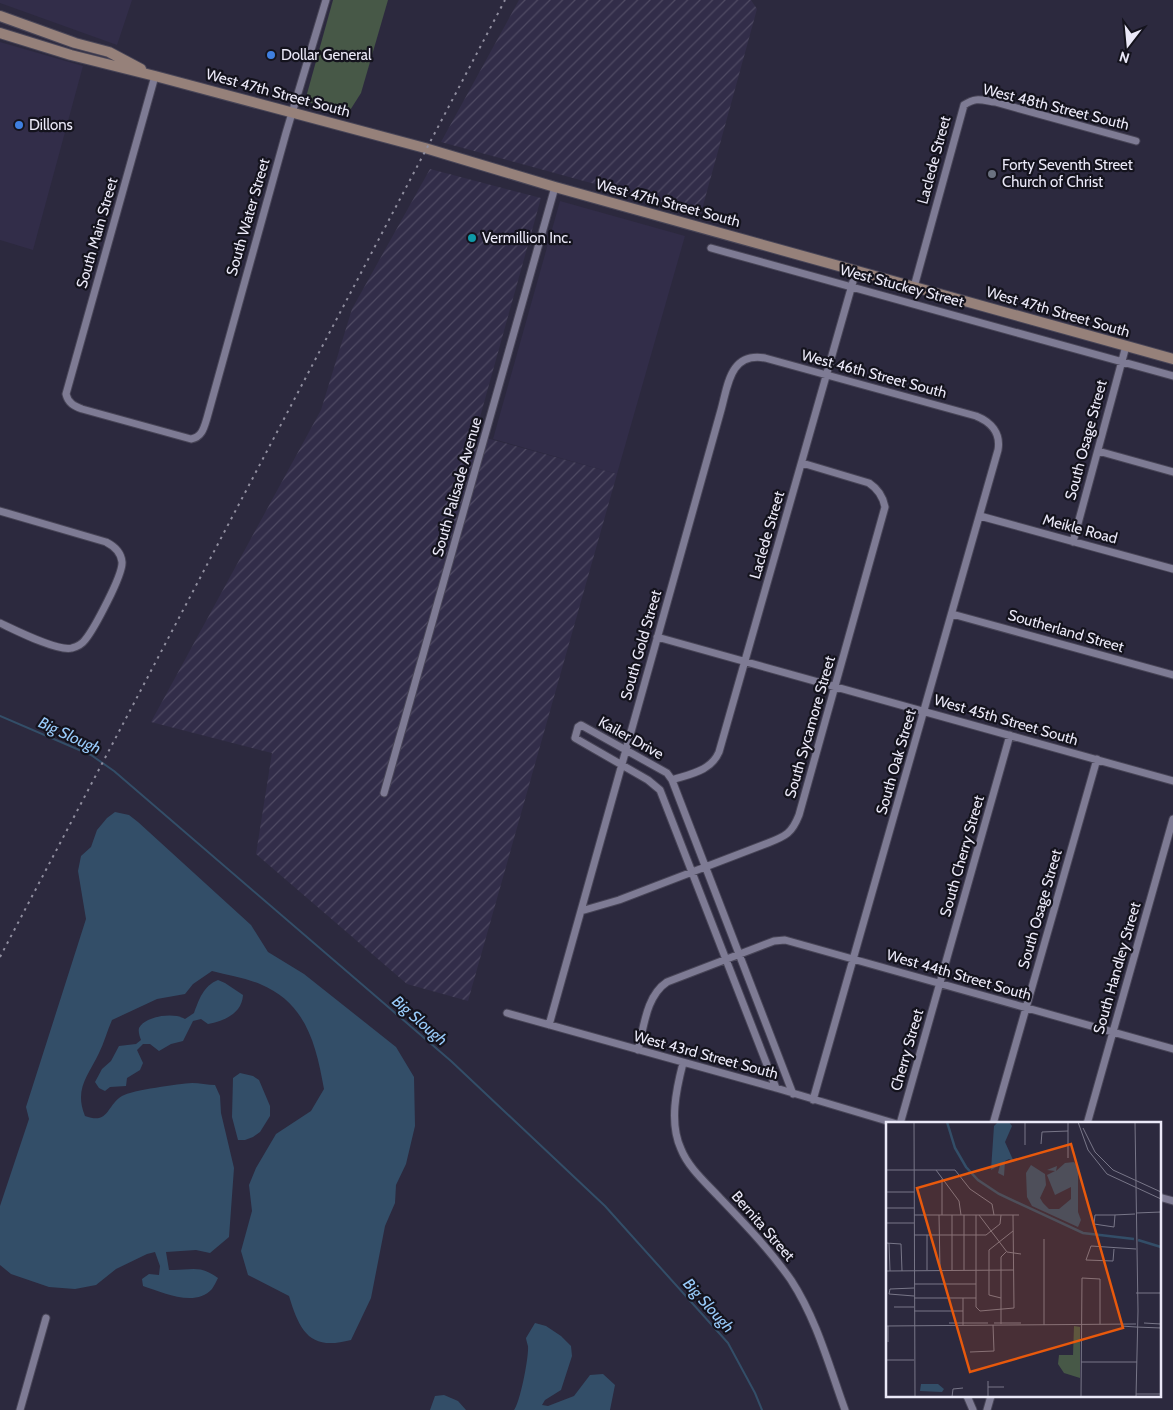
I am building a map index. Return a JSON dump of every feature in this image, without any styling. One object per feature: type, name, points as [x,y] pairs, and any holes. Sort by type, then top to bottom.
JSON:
[{"type":"street","name":"South Water Street","points":[[195,438],[202,431],[207,418],[326,0]]},
{"type":"street","points":[[0,16],[75,43],[109,52],[156,76]]},
{"type":"street","points":[[0,33],[71,55],[156,76]]},
{"type":"street","name":"West 47th Street South","points":[[156,76],[425,148],[555,187],[1173,359]]},
{"type":"street","name":"South Main Street","points":[[156,76],[67,390],[67,398],[72,404],[82,409],[185,438],[195,438]]},
{"type":"street","name":"West 48th Street South","points":[[969,102],[978,99],[995,102],[1136,141]]},
{"type":"street","name":"Laclede Street","points":[[914,287],[964,105],[969,102]]},
{"type":"street","name":"South Palisade Avenue","points":[[384,794],[555,187]]},
{"type":"street","name":"West Stuckey Street","points":[[711,248],[1173,376]]},
{"type":"street","name":"Laclede Street","points":[[672,780],[706,768],[718,756],[856,271]]},
{"type":"street","name":"South Osage Street","points":[[1073,542],[1126,346]]},
{"type":"street","name":"West 46th Street South","points":[[741,361],[755,356],[765,358],[977,416],[985,420],[996,431]]},
{"type":"street","name":"South Gold Street","points":[[549,1025],[730,377],[741,361]]},
{"type":"street","name":"South Oak Street","points":[[812,1100],[854,960],[980,516],[998,450],[996,431]]},
{"type":"street","points":[[1098,451],[1173,472]]},
{"type":"street","name":"South Sycamore Street","points":[[581,912],[620,900],[775,840],[793,829],[799,815],[884,510],[884,501],[878,490],[869,483],[802,463]]},
{"type":"street","points":[[0,512],[94,537],[114,546],[120,554],[122,561],[122,572],[83,642],[65,649],[0,624]]},
{"type":"street","name":"Meikle Road","points":[[980,516],[1173,569]]},
{"type":"street","name":"Southerland Street","points":[[952,614],[1173,675]]},
{"type":"street","name":"West 45th Street South","points":[[658,637],[1173,781]]},
{"type":"street","name":"Kailer Drive","points":[[776,1088],[660,790],[648,780],[575,738],[577,730],[581,725],[667,773],[672,780],[794,1094]]},
{"type":"street","name":"South Cherry Street","points":[[940,984],[1010,735]]},
{"type":"street","name":"South Osage Street","points":[[994,1122],[1097,759]]},
{"type":"street","name":"South Handley Street","points":[[1088,1122],[1173,819]]},
{"type":"street","name":"West 44th Street South","points":[[739,954],[774,940],[785,940],[1173,1049]]},
{"type":"street","points":[[638,1050],[650,1003],[654,993],[660,987],[667,982],[739,954]]},
{"type":"street","name":"Cherry Street","points":[[900,1122],[940,984]]},
{"type":"street","name":"West 43rd Street South","points":[[508,1014],[892,1122]]},
{"type":"street","name":"Bernita Street","points":[[683,1063],[676,1096],[676,1133],[680,1148],[691,1166],[773,1256],[803,1300],[818,1333],[845,1410]]},
{"type":"street","points":[[1160,1197],[1173,1201]]},
{"type":"street","points":[[20,1410],[46,1318]]},
{"type":"street","points":[[968,1398],[973,1410]]},
{"type":"shaded area","points":[[0,0],[132,0],[117,45],[0,3]]},
{"type":"shaded area","points":[[519,0],[751,0],[757,9],[701,213],[441,142]]},
{"type":"shaded area","points":[[0,42],[83,66],[33,250],[0,240]]},
{"type":"shaded area","points":[[430,169],[541,198],[475,435],[617,474],[468,1001],[407,984],[256,854],[272,753],[151,722],[321,410],[352,309]]},
{"type":"shaded area","points":[[560,201],[685,236],[617,474],[493,439]]},
{"type":"green space","points":[[333,0],[388,0],[361,93],[347,115],[305,101]]},
{"type":"water","points":[[115,812],[129,815],[138,822],[251,925],[268,952],[304,974],[396,1047],[414,1077],[415,1126],[406,1164],[396,1185],[395,1203],[385,1226],[371,1298],[351,1340],[326,1343],[309,1336],[298,1320],[289,1296],[248,1275],[241,1251],[252,1211],[249,1185],[256,1168],[276,1134],[311,1111],[324,1089],[312,1041],[298,1014],[288,1002],[276,992],[260,984],[212,971],[193,984],[185,994],[157,999],[112,1020],[101,1049],[84,1083],[81,1098],[85,1116],[99,1118],[117,1100],[127,1094],[195,1083],[215,1085],[220,1096],[221,1113],[234,1168],[229,1237],[210,1253],[196,1250],[166,1252],[169,1270],[194,1269],[205,1271],[218,1278],[212,1289],[205,1295],[188,1298],[169,1295],[143,1286],[142,1279],[149,1274],[159,1275],[160,1266],[155,1252],[116,1269],[96,1285],[75,1289],[49,1287],[11,1274],[0,1265],[0,1206],[29,1119],[26,1107],[86,919],[78,871],[81,856],[91,847],[97,830]]},
{"type":"water","points":[[218,980],[243,995],[240,1007],[232,1015],[208,1024],[201,1019],[193,1021],[183,1041],[171,1044],[159,1051],[150,1044],[143,1044],[137,1050],[143,1063],[140,1070],[127,1078],[126,1086],[110,1087],[105,1091],[99,1088],[95,1082],[102,1069],[111,1061],[119,1046],[136,1044],[141,1040],[139,1028],[142,1024],[160,1016],[174,1016],[185,1019],[194,1013],[205,990]]},
{"type":"water","points":[[240,1073],[253,1076],[259,1080],[270,1106],[270,1116],[260,1132],[245,1140],[238,1140],[232,1117],[233,1078]]},
{"type":"water","points":[[535,1323],[546,1326],[561,1336],[571,1346],[572,1356],[561,1390],[545,1400],[542,1405],[548,1406],[574,1396],[590,1375],[603,1374],[615,1385],[610,1410],[514,1410],[519,1399],[526,1369],[528,1346],[526,1338]]},
{"type":"water","points":[[444,1395],[458,1401],[466,1410],[430,1410],[435,1396]]},
{"type":"waterway","name":"Big Slough","points":[[0,716],[91,755],[114,771],[451,1061],[605,1206],[728,1343],[762,1410]]},
{"type":"railway","points":[[0,957],[505,0]]},
{"type":"place","name":"Dollar General","points":[[271,55]]},
{"type":"place","name":"Dillons","points":[[19,125]]},
{"type":"place","name":"Forty Seventh Street Church of Christ","points":[[992,174]]},
{"type":"place","name":"Vermillion Inc.","points":[[472,238]]}]
